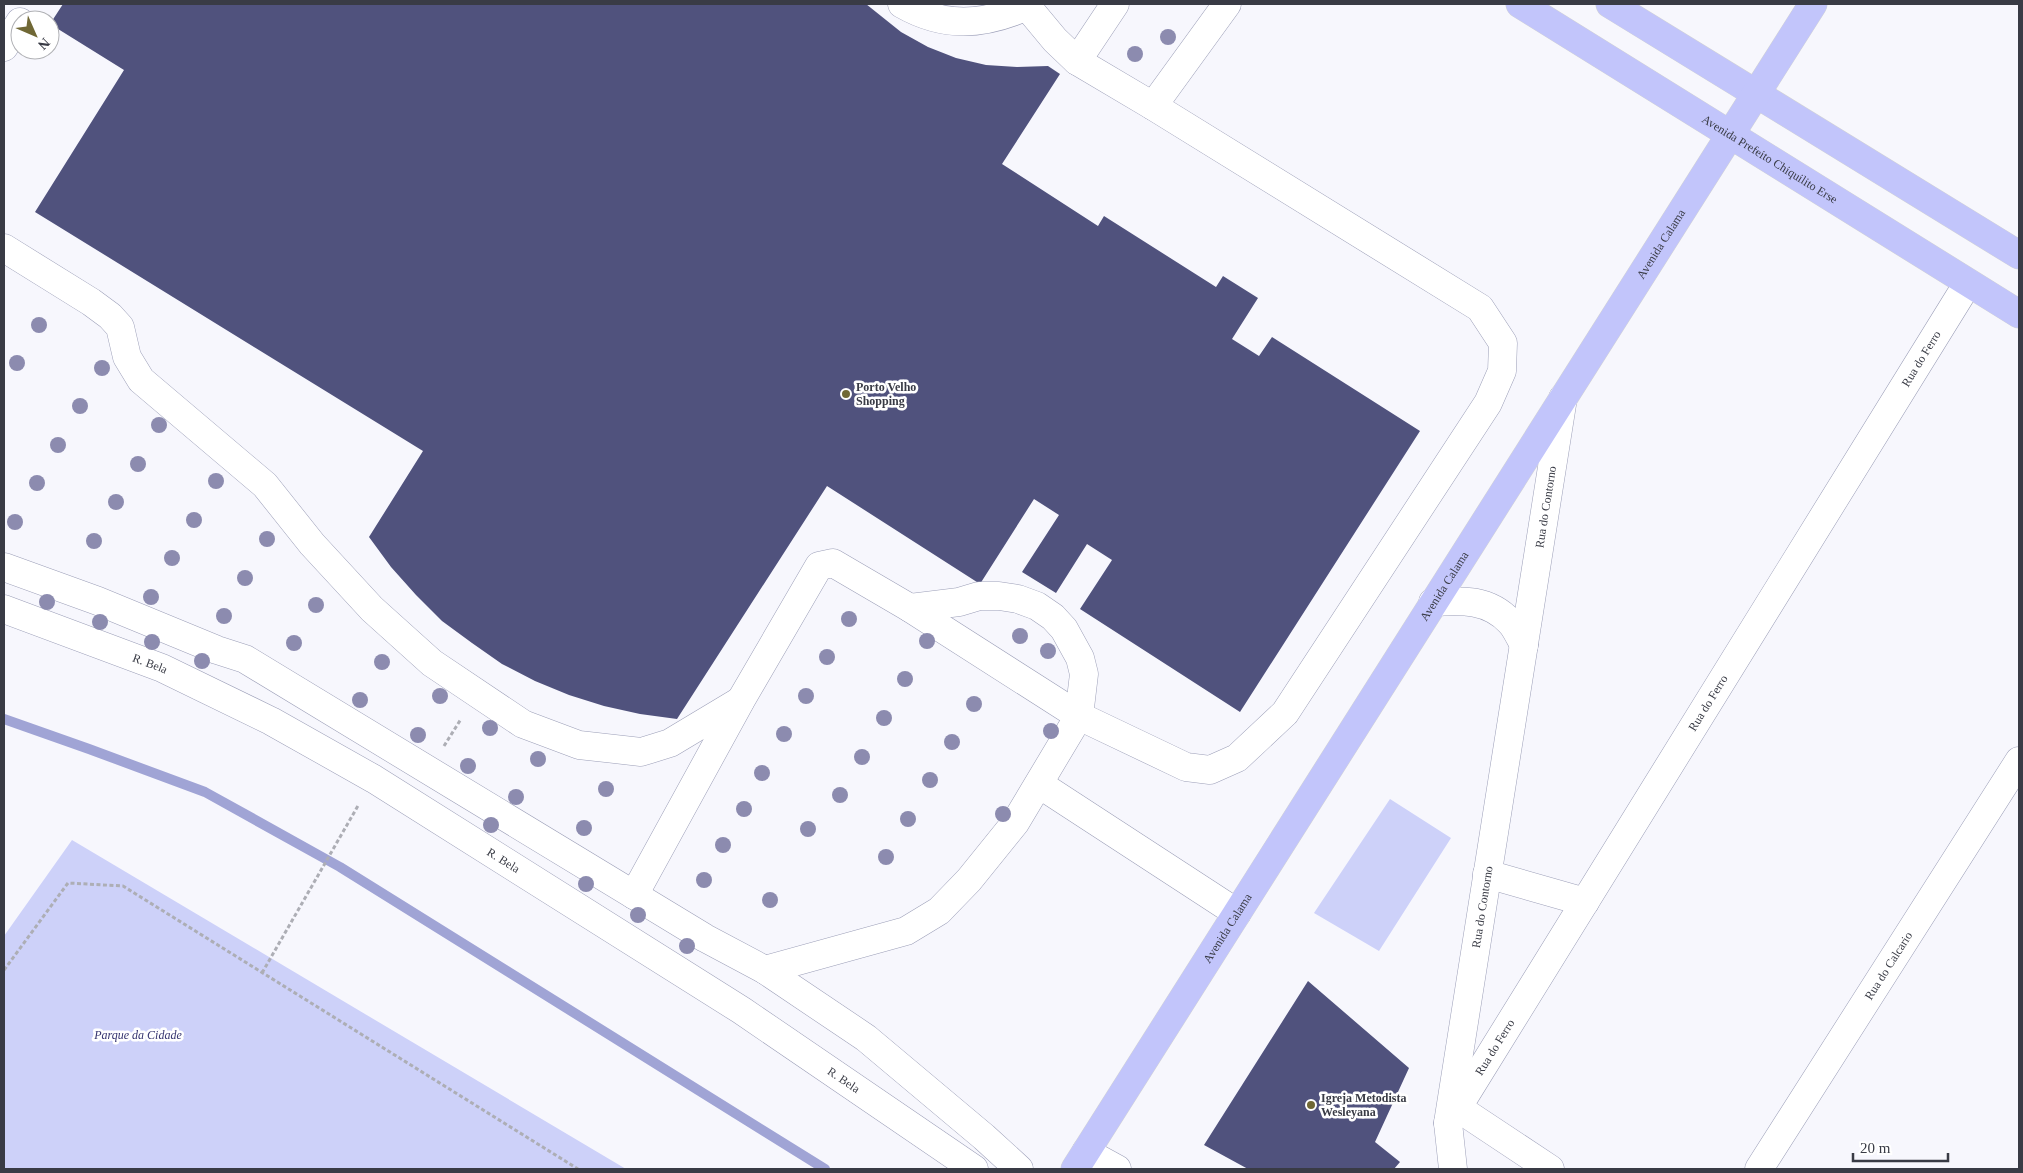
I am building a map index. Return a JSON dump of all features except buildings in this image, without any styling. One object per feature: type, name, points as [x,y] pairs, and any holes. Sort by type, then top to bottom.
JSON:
[{"type":"main road","name":"Avenida Prefeito Chiquilito Erse","points":[[1520,4],[2019,314]]},
{"type":"main road","points":[[1610,4],[2019,256]]},
{"type":"main road","name":"Avenida Calama","points":[[1080,1160],[1813,4]]},
{"type":"street","points":[[634,895],[741,700],[819,566],[832,563],[910,608],[1079,716],[1186,767],[1210,770],[1237,758],[1285,713],[1488,403],[1502,371],[1503,344],[1480,308],[1153,106],[1076,61],[1055,40],[1026,5],[1000,16],[965,22],[943,20],[923,14],[902,4]]},
{"type":"street","points":[[1076,61],[1115,4]]},
{"type":"street","points":[[1153,106],[1227,4]]},
{"type":"street","points":[[4,248],[91,302],[110,316],[120,327],[127,358],[141,380],[265,486],[312,544],[372,609],[432,663],[523,724],[580,745],[640,752],[670,743],[741,700]]},
{"type":"street","name":"Rua do Ferro","points":[[1453,1115],[1968,283]]},
{"type":"street","name":"Rua do Contorno","points":[[1453,1169],[1453,1115],[1487,874],[1563,397]]},
{"type":"street","points":[[4,567],[98,601],[217,650],[245,659],[705,938],[765,970],[866,1038],[984,1137],[1019,1169]]},
{"type":"street","points":[[765,970],[906,931],[939,911],[969,880],[1015,823],[1079,716],[1084,674],[1080,658],[1074,643],[1064,629],[1053,617],[1037,606],[1018,599],[999,596],[978,596],[959,602],[910,608]]},
{"type":"street","points":[[1433,602],[1465,600],[1480,603],[1498,611],[1511,623],[1524,646]]},
{"type":"street","name":"R. Bela","points":[[4,610],[162,668],[271,721],[374,779],[741,1010],[974,1169]]},
{"type":"street","name":"Rua do Calcario","points":[[1759,1169],[2019,761]]},
{"type":"street","points":[[1039,784],[1237,913]]},
{"type":"street","points":[[1487,874],[1585,902]]},
{"type":"street","points":[[1453,1115],[1550,1169]]},
{"type":"street","points":[[1080,1160],[1117,1169]]},
{"type":"path","points":[[429,770],[477,693]]},
{"type":"path","points":[[262,973],[374,779]]},
{"type":"path","points":[[4,970],[68,883],[123,886],[578,1169]]},
{"type":"green space","points":[[1390,799],[1451,838],[1379,951],[1314,913]]},
{"type":"green space","name":"Parque da Cidade","points":[[72,840],[626,1169],[4,1169],[4,936]]},
{"type":"waterway","points":[[4,719],[205,792],[340,867],[825,1169]]},
{"type":"place","name":"Porto Velho Shopping","points":[[846,394]]},
{"type":"place","name":"Igreja Metodista Wesleyana","points":[[1311,1105]]}]
